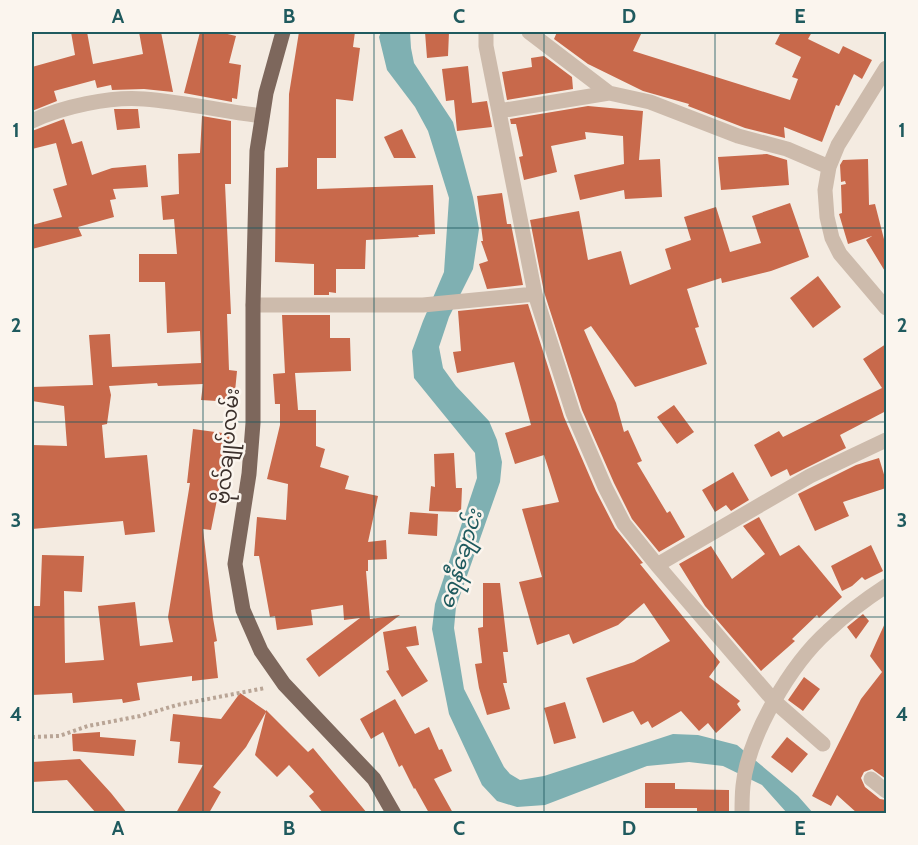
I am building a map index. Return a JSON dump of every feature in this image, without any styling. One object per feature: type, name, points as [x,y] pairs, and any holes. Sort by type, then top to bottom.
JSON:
[{"type":"main road","name":"ဗိုလ်‌ချုပ်‌လမ်း","points":[[283,32],[266,93],[257,151],[253,423],[249,474],[235,564],[243,610],[261,651],[284,684],[374,779],[394,813]]},
{"type":"street","points":[[486,32],[486,46],[536,294],[573,414],[605,487],[624,524],[657,565],[774,701],[823,744]]},
{"type":"street","points":[[529,32],[609,93]]},
{"type":"street","points":[[886,68],[838,145],[829,167],[825,190],[832,238],[840,254],[886,308]]},
{"type":"street","points":[[499,111],[609,93],[650,102],[738,136],[787,148],[829,167]]},
{"type":"street","points":[[32,121],[62,108],[120,99],[143,99],[262,116]]},
{"type":"street","points":[[253,305],[423,305],[536,294]]},
{"type":"street","points":[[657,565],[810,476],[886,440]]},
{"type":"street","points":[[742,813],[743,784],[753,745],[774,701],[795,669],[826,631],[886,586]]},
{"type":"street","points":[[871,779],[886,791]]},
{"type":"path","points":[[32,737],[59,736],[88,726],[140,716],[177,705],[284,684]]},
{"type":"water","name":"ရေနီချောင်း","points":[[381,32],[410,32],[414,63],[453,122],[479,229],[473,269],[449,317],[439,347],[443,368],[456,386],[489,421],[497,440],[502,462],[500,482],[456,607],[454,628],[464,689],[504,767],[520,780],[544,776],[673,734],[698,735],[737,745],[798,796],[813,813],[787,813],[762,785],[723,766],[689,762],[647,766],[545,805],[517,807],[497,801],[482,785],[449,714],[432,629],[435,604],[477,478],[475,453],[414,378],[412,351],[444,272],[449,198],[428,131],[415,107],[387,70],[379,37]]},
{"type":"building","points":[[71,32],[87,32],[93,64],[143,54],[139,32],[161,32],[173,92],[144,89],[112,90],[111,85],[97,88],[95,80],[54,91],[57,101],[32,111],[32,67],[75,55]]},
{"type":"building","points":[[200,32],[219,32],[236,36],[229,63],[241,65],[237,99],[232,98],[232,102],[184,93]]},
{"type":"building","points":[[299,32],[355,32],[353,47],[360,48],[353,101],[336,99],[336,158],[317,158],[317,189],[433,185],[435,234],[366,240],[365,269],[336,269],[336,293],[329,292],[329,295],[314,295],[314,264],[275,262],[276,168],[288,167],[289,94]]},
{"type":"building","points":[[425,32],[449,32],[448,56],[427,58]]},
{"type":"building","points":[[557,32],[642,32],[633,51],[790,100],[798,79],[792,77],[801,57],[775,44],[781,32],[812,32],[808,39],[839,54],[843,46],[872,60],[862,79],[854,74],[839,106],[836,105],[822,142],[784,127],[785,138],[745,128],[688,106],[689,104],[643,91],[588,64],[554,39]]},
{"type":"building","points":[[544,56],[572,77],[573,89],[507,100],[502,72],[532,67],[531,58]]},
{"type":"building","points":[[468,66],[472,103],[487,101],[492,127],[457,131],[454,100],[446,101],[442,69]]},
{"type":"building","points":[[588,106],[643,111],[639,160],[660,159],[662,197],[625,199],[624,190],[580,200],[574,175],[624,164],[623,136],[585,132],[586,139],[551,146],[557,172],[524,180],[519,157],[523,156],[516,124],[511,124],[510,119]]},
{"type":"building","points":[[114,109],[138,109],[140,128],[117,130]]},
{"type":"building","points":[[202,116],[231,121],[231,184],[225,184],[231,314],[227,314],[229,370],[237,371],[234,402],[201,400],[203,384],[158,386],[157,383],[109,386],[111,395],[107,424],[102,425],[105,458],[147,455],[155,532],[125,535],[123,521],[32,529],[32,445],[67,446],[64,406],[32,401],[32,387],[93,385],[89,335],[110,334],[112,367],[201,363],[200,331],[167,333],[165,282],[139,282],[139,254],[177,254],[174,219],[163,220],[161,196],[179,194],[178,154],[200,153]]},
{"type":"building","points":[[64,119],[72,144],[82,141],[92,175],[112,168],[146,165],[148,187],[113,189],[116,199],[110,200],[114,217],[78,227],[82,236],[32,249],[32,225],[62,217],[53,189],[67,185],[56,143],[32,149],[32,131]]},
{"type":"building","points":[[402,129],[416,158],[394,158],[384,137]]},
{"type":"building","points":[[767,154],[787,160],[789,185],[721,190],[718,157]]},
{"type":"building","points":[[868,159],[869,205],[875,204],[886,247],[886,273],[866,240],[872,236],[848,244],[839,214],[842,213],[841,185],[846,184],[845,181],[841,182],[840,165],[843,160]]},
{"type":"building","points":[[502,193],[507,224],[511,224],[523,285],[487,289],[479,264],[488,261],[481,241],[483,241],[477,196]]},
{"type":"building","points":[[790,203],[809,257],[771,271],[722,283],[721,278],[687,289],[699,327],[695,328],[707,364],[635,387],[591,326],[584,330],[616,403],[624,432],[628,430],[642,461],[637,463],[667,513],[670,511],[685,537],[659,552],[632,519],[582,410],[544,292],[530,220],[579,211],[588,260],[621,251],[630,285],[671,269],[665,249],[691,240],[684,217],[716,207],[730,252],[761,243],[752,216]]},
{"type":"building","points":[[818,276],[841,307],[813,328],[790,298]]},
{"type":"building","points":[[528,304],[564,417],[596,491],[615,528],[643,563],[640,564],[720,662],[709,677],[740,701],[737,704],[741,710],[716,733],[708,723],[699,731],[681,711],[652,728],[648,721],[641,725],[633,711],[603,723],[586,678],[634,662],[670,641],[644,603],[618,625],[573,644],[569,634],[537,645],[519,582],[542,577],[522,509],[559,502],[544,455],[515,464],[505,433],[531,425],[514,362],[457,373],[453,352],[461,351],[458,311]]},
{"type":"building","points":[[282,315],[330,315],[330,338],[350,338],[351,371],[295,373],[298,410],[316,410],[316,446],[325,449],[320,467],[349,476],[345,489],[378,496],[368,542],[386,540],[387,559],[368,560],[368,571],[366,571],[370,619],[400,615],[319,677],[306,659],[360,618],[344,620],[343,605],[311,610],[313,625],[277,630],[275,616],[270,617],[259,556],[254,556],[257,517],[286,520],[288,484],[267,479],[280,425],[280,404],[275,404],[273,374],[285,373]]},
{"type":"building","points":[[886,344],[886,411],[840,435],[846,448],[790,476],[787,469],[771,477],[754,445],[779,431],[783,437],[882,388],[863,359]]},
{"type":"building","points":[[674,405],[694,432],[677,444],[657,417]]},
{"type":"building","points":[[193,429],[230,434],[211,530],[203,529],[217,641],[214,642],[218,678],[192,681],[192,676],[137,683],[140,700],[123,703],[122,699],[73,703],[72,693],[32,695],[32,606],[40,606],[42,555],[84,556],[82,592],[64,591],[65,663],[104,660],[98,606],[135,602],[140,646],[173,642],[168,617],[190,483],[187,483]]},
{"type":"building","points":[[454,453],[456,488],[462,488],[461,512],[429,511],[431,486],[435,487],[434,454]]},
{"type":"building","points":[[879,458],[886,488],[843,502],[849,516],[815,531],[798,494],[856,465]]},
{"type":"building","points":[[733,472],[749,500],[731,511],[726,505],[715,512],[702,490]]},
{"type":"building","points":[[410,512],[438,514],[437,536],[408,534]]},
{"type":"building","points":[[759,517],[780,556],[799,545],[842,597],[819,618],[817,615],[792,639],[795,641],[761,671],[705,606],[679,564],[711,546],[732,579],[765,554],[743,526]]},
{"type":"building","points":[[871,545],[883,571],[865,580],[862,577],[842,591],[831,566]]},
{"type":"building","points":[[483,583],[500,583],[508,652],[503,652],[507,683],[503,683],[510,709],[487,715],[475,664],[482,663],[478,628],[483,627]]},
{"type":"building","points":[[863,614],[869,621],[856,639],[847,627]]},
{"type":"building","points":[[886,621],[886,779],[872,769],[864,772],[861,778],[865,787],[880,799],[886,800],[886,813],[857,813],[837,795],[831,806],[812,796],[861,699],[882,672],[870,656]]},
{"type":"building","points":[[416,626],[419,645],[406,647],[428,681],[402,697],[386,671],[389,670],[383,632]]},
{"type":"building","points":[[804,677],[820,689],[803,711],[788,700]]},
{"type":"building","points":[[240,693],[266,710],[308,752],[313,748],[367,813],[323,813],[309,796],[314,792],[289,765],[277,777],[255,755],[266,712],[246,747],[213,787],[221,792],[209,813],[176,813],[203,765],[178,763],[180,742],[170,741],[173,714],[221,719]]},
{"type":"building","points":[[395,699],[415,734],[429,727],[439,750],[442,749],[452,771],[434,779],[453,813],[429,813],[402,765],[399,767],[383,732],[371,739],[360,719]]},
{"type":"building","points":[[565,702],[576,738],[554,744],[544,708]]},
{"type":"building","points":[[100,732],[100,737],[136,740],[134,756],[73,751],[72,734]]},
{"type":"building","points":[[787,737],[808,754],[792,773],[771,757]]},
{"type":"building","points":[[80,759],[127,813],[96,813],[67,780],[32,782],[32,762]]},
{"type":"building","points":[[645,783],[675,783],[675,789],[729,790],[729,813],[697,813],[697,808],[645,808]]}]
